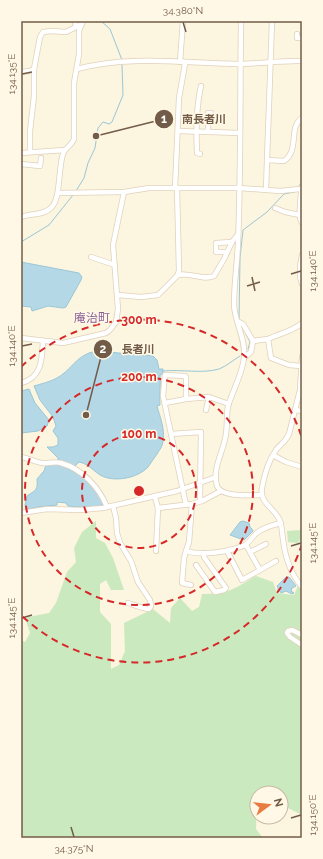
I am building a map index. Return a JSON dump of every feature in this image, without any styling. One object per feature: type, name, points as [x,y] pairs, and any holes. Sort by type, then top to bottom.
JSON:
[{"type":"street","points":[[75,21],[76,27]]},
{"type":"street","points":[[178,275],[176,188],[179,98],[185,64],[182,62],[183,21]]},
{"type":"street","points":[[220,491],[216,483],[216,477],[220,455],[226,438],[226,419],[229,404],[242,371],[244,358],[244,347],[234,305],[238,234],[241,21]]},
{"type":"street","points":[[266,190],[272,21]]},
{"type":"street","points":[[30,152],[30,132],[34,96],[34,69],[40,37],[43,32],[66,32],[82,22]]},
{"type":"street","points":[[21,218],[28,214],[42,213],[50,209],[58,193],[59,174],[63,154],[74,139],[74,82],[79,54],[79,31],[82,22]]},
{"type":"street","points":[[297,34],[297,38],[302,38]]},
{"type":"street","points":[[76,70],[105,62],[156,60],[240,64],[302,61]]},
{"type":"street","points":[[21,72],[30,72],[34,69]]},
{"type":"street","points":[[200,86],[196,132],[197,153],[200,154]]},
{"type":"street","points":[[208,132],[208,113],[211,113]]},
{"type":"street","points":[[267,160],[284,161],[291,155],[298,122],[302,118]]},
{"type":"street","points":[[178,131],[240,133]]},
{"type":"street","points":[[21,153],[65,150]]},
{"type":"street","points":[[21,164],[40,166],[41,158]]},
{"type":"street","points":[[58,193],[124,192],[149,188],[239,188],[280,191],[301,188],[299,218],[302,223]]},
{"type":"street","points":[[21,338],[63,343],[106,333],[116,322],[118,316],[118,295],[113,245],[124,192]]},
{"type":"street","points":[[275,208],[300,215]]},
{"type":"street","points":[[118,295],[141,297],[158,295],[178,275],[184,273],[214,276],[232,242],[238,234]]},
{"type":"street","points":[[227,252],[216,252],[216,243],[232,242]]},
{"type":"street","points":[[302,255],[300,272],[302,284]]},
{"type":"street","points":[[91,257],[114,264]]},
{"type":"street","points":[[238,321],[253,341],[251,352],[244,358]]},
{"type":"street","points":[[253,341],[268,339],[286,333],[297,328],[302,323]]},
{"type":"street","points":[[268,339],[271,358],[289,366],[301,366]]},
{"type":"street","points":[[21,383],[30,380],[41,364],[43,341]]},
{"type":"street","points":[[302,357],[300,390],[290,434],[273,455],[264,481],[262,495],[265,502],[273,509],[281,523],[284,552],[295,577],[302,587]]},
{"type":"street","points":[[186,399],[186,377],[165,375],[163,396],[186,504]]},
{"type":"street","points":[[165,403],[209,397],[229,404]]},
{"type":"street","points":[[206,410],[209,397]]},
{"type":"street","points":[[295,410],[302,411]]},
{"type":"street","points":[[171,434],[201,432],[200,498],[202,501]]},
{"type":"street","points":[[273,455],[286,462],[302,467]]},
{"type":"street","points":[[21,457],[46,464],[59,462],[75,469],[96,487],[103,496],[107,507]]},
{"type":"street","points":[[21,514],[47,509],[85,510],[113,506],[155,497],[216,477]]},
{"type":"street","points":[[158,508],[192,504],[202,501],[220,491],[230,494],[262,495]]},
{"type":"street","points":[[155,497],[158,508],[156,551]]},
{"type":"street","points":[[191,585],[182,583],[184,558],[189,542],[192,504]]},
{"type":"street","points":[[113,506],[116,518],[116,533],[120,544],[131,561],[138,582],[150,600],[151,606],[149,609],[145,609],[128,603]]},
{"type":"street","points":[[186,551],[204,553],[227,551],[246,545],[258,532],[281,523]]},
{"type":"street","points":[[250,552],[266,544]]},
{"type":"street","points":[[246,545],[260,570]]},
{"type":"street","points":[[227,551],[242,580],[276,561]]},
{"type":"street","points":[[196,566],[215,592],[226,588],[204,557],[204,553]]},
{"type":"street","points":[[302,635],[292,630],[288,631],[287,633],[290,637],[302,645]]},
{"type":"green space","points":[[96,521],[96,538],[105,543],[113,558],[124,590],[111,590],[106,580],[100,584],[100,612],[111,624],[111,669],[119,665],[125,651],[124,623],[153,609],[170,623],[171,608],[180,598],[192,611],[199,607],[202,594],[225,592],[256,576],[273,582],[277,593],[294,595],[298,586],[302,590],[302,815],[289,808],[289,785],[249,785],[249,825],[256,825],[256,829],[263,838],[21,838],[21,640],[25,642],[30,633],[26,621],[28,617],[49,613],[56,603],[67,572],[76,562],[74,548],[82,532]]},
{"type":"green space","points":[[302,530],[302,537],[298,543],[288,542],[287,531]]},
{"type":"water","points":[[21,262],[79,273],[82,277],[81,280],[66,307],[48,306],[32,311],[31,307],[21,306]]},
{"type":"water","points":[[96,351],[153,356],[157,360],[159,369],[163,369],[163,374],[160,375],[160,405],[157,406],[163,427],[162,444],[148,467],[135,476],[118,479],[104,477],[83,463],[79,462],[74,467],[58,460],[58,458],[47,447],[58,445],[58,438],[53,431],[56,426],[53,417],[40,400],[34,386],[61,376],[83,356]]},
{"type":"water","points":[[29,389],[35,403],[49,420],[47,426],[38,431],[21,433],[21,391]]},
{"type":"water","points":[[59,464],[85,480],[95,490],[104,504],[96,507],[82,507],[68,506],[66,503],[57,502],[57,505],[26,510],[25,505],[27,496],[36,489],[37,479],[44,471],[46,465]]},
{"type":"water","points":[[243,521],[249,523],[253,531],[244,540],[230,535],[240,522]]},
{"type":"water","points":[[286,577],[289,577],[296,586],[292,588],[291,591],[294,593],[292,594],[286,591],[281,593],[278,591],[277,586]]},
{"type":"waterway","points":[[101,21],[110,29],[122,60]]},
{"type":"waterway","points":[[76,191],[84,178],[88,163],[95,148],[98,128],[103,122],[109,124],[112,122],[123,95],[122,65]]},
{"type":"waterway","points":[[299,186],[302,182]]},
{"type":"waterway","points":[[239,320],[240,258],[243,230],[267,212],[284,194],[294,192]]},
{"type":"waterway","points":[[21,242],[49,225],[73,195]]},
{"type":"waterway","points":[[244,330],[250,342],[248,349]]},
{"type":"waterway","points":[[163,371],[199,371],[219,369],[240,356]]},
{"type":"place","name":"南長者川","points":[[96,136]]},
{"type":"place","name":"長者川","points":[[86,415]]},
{"type":"district","name":"庵治町","points":[[92,318]]}]
